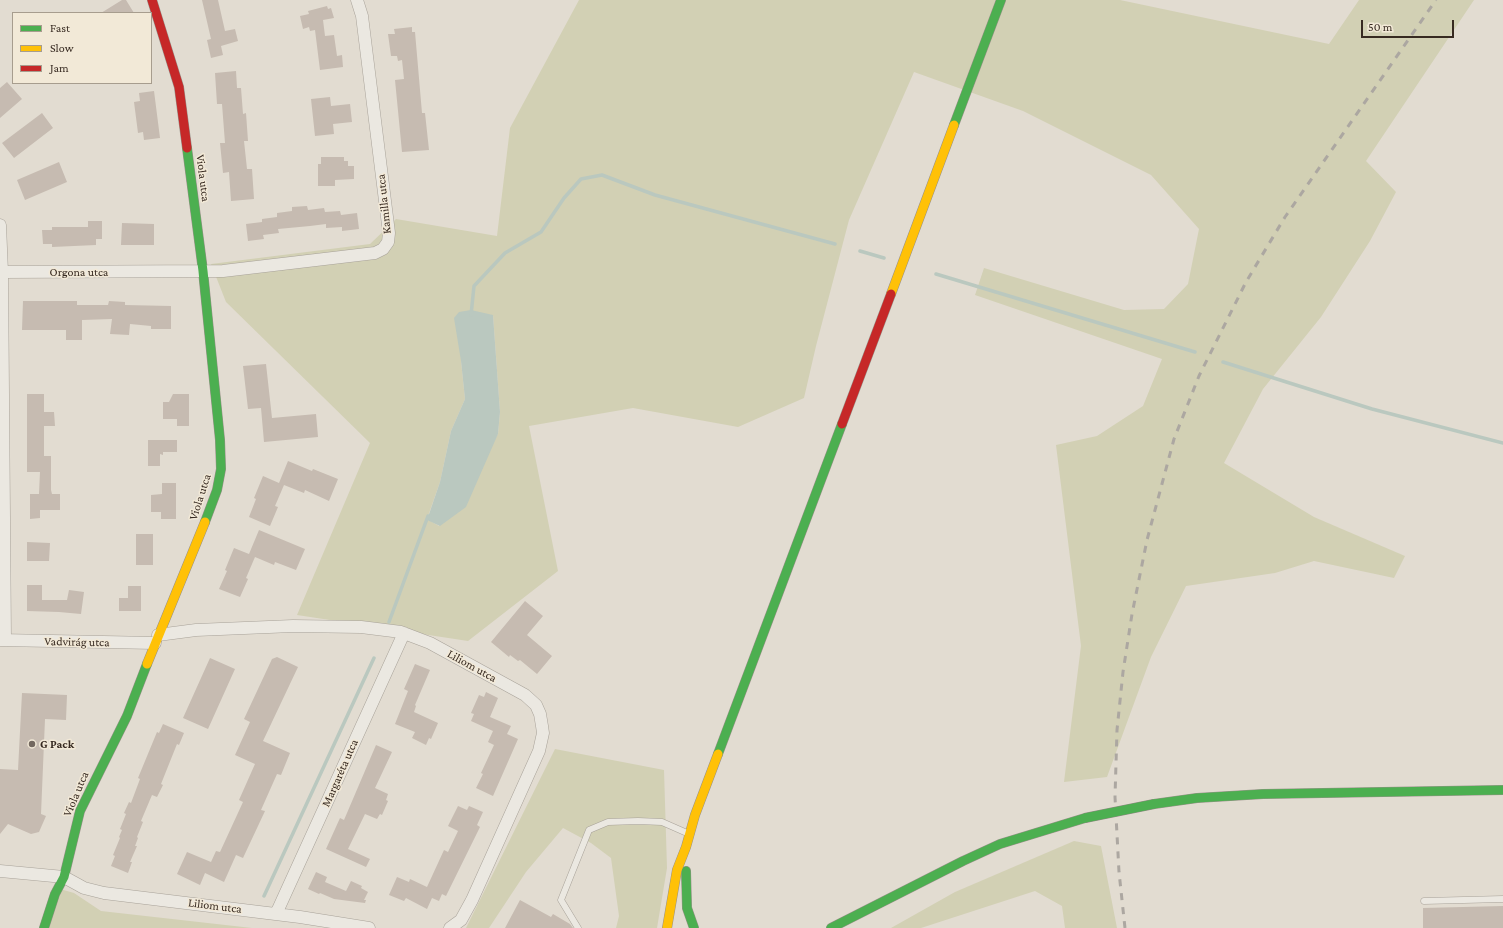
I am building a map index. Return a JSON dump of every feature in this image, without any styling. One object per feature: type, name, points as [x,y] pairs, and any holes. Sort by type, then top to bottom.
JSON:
[{"type":"main road","name":"Viola utca","points":[[44,928],[55,894],[64,877],[80,811],[127,716],[204,525],[217,490],[221,469],[220,440],[203,271],[179,87],[152,0]]},
{"type":"main road","points":[[667,928],[676,870],[686,846],[689,833],[713,764],[1002,0]]},
{"type":"main road","points":[[831,928],[963,861],[1000,844],[1046,828],[1085,818],[1154,804],[1197,798],[1263,794],[1503,790]]},
{"type":"main road","points":[[686,846],[687,908],[694,928]]},
{"type":"street","name":"Kamilla utca","points":[[203,271],[223,271],[375,253],[383,249],[388,242],[389,233],[362,16],[357,0]]},
{"type":"street","points":[[0,225],[2,272],[2,640]]},
{"type":"street","name":"Orgona utca","points":[[2,272],[203,271]]},
{"type":"street","name":"Liliom utca","points":[[157,639],[196,630],[293,626],[361,627],[404,633],[430,643],[525,695],[536,705],[540,714],[543,733],[539,751],[472,900],[461,920],[450,928]]},
{"type":"street","name":"Margaréta utca","points":[[276,914],[404,633]]},
{"type":"street","name":"Vadvirág utca","points":[[2,640],[157,639]]},
{"type":"street","points":[[0,871],[64,877]]},
{"type":"street","name":"Liliom utca","points":[[64,877],[84,888],[104,893],[276,914],[369,928]]},
{"type":"lane","points":[[578,928],[561,900],[589,830],[608,822],[662,822],[689,833]]},
{"type":"lane","points":[[1424,901],[1503,899]]},
{"type":"shaded area","points":[[579,0],[1120,0],[1329,44],[1359,0],[1474,0],[1366,161],[1396,192],[1370,241],[1321,317],[1263,389],[1224,463],[1314,517],[1405,556],[1394,578],[1314,561],[1275,573],[1186,586],[1151,657],[1107,777],[1064,782],[1081,646],[1056,445],[1097,436],[1143,406],[1162,359],[975,295],[984,268],[1124,310],[1164,309],[1188,284],[1199,229],[1151,175],[1023,111],[914,72],[849,220],[804,398],[738,427],[633,408],[529,426],[558,571],[468,641],[297,615],[370,443],[226,302],[211,264],[370,244],[396,219],[497,236],[510,128]],"holes":[[[493,315],[500,412],[498,434],[439,526],[427,519],[440,482],[451,431],[465,399],[461,361]]]},
{"type":"shaded area","points":[[471,310],[493,315],[500,412],[498,434],[466,507],[440,526],[427,520],[440,482],[451,431],[465,399],[454,318],[459,312]]},
{"type":"shaded area","points":[[555,749],[664,770],[667,868],[657,928],[616,928],[619,916],[611,858],[591,843],[563,828],[526,872],[489,928],[466,928]]},
{"type":"shaded area","points":[[1074,841],[1101,846],[1117,928],[1065,928],[1062,906],[1035,891],[921,928],[891,928],[955,892]]},
{"type":"shaded area","points":[[53,887],[74,893],[101,911],[252,928],[43,928]]},
{"type":"building","points":[[122,0],[126,0],[133,12],[103,12]]},
{"type":"building","points":[[202,0],[218,0],[225,31],[235,29],[238,41],[221,46],[223,55],[211,58],[207,40],[211,39]]},
{"type":"building","points":[[327,6],[328,9],[331,8],[334,18],[323,20],[325,36],[334,35],[337,56],[342,55],[343,67],[320,70],[315,30],[310,31],[309,27],[303,29],[300,16],[309,14],[308,11]]},
{"type":"building","points":[[412,27],[412,32],[415,32],[422,113],[425,113],[429,150],[402,152],[395,80],[404,79],[402,60],[398,61],[397,56],[391,56],[388,34],[395,34],[394,29]]},
{"type":"building","points":[[236,71],[237,88],[241,88],[243,114],[246,113],[248,141],[244,141],[247,169],[252,169],[254,199],[231,201],[229,172],[223,173],[220,143],[225,143],[222,104],[217,104],[215,73]]},
{"type":"building","points":[[7,82],[22,99],[0,118],[0,88]]},
{"type":"building","points":[[154,91],[160,138],[144,140],[143,132],[138,133],[134,102],[140,101],[139,93]]},
{"type":"building","points":[[330,97],[331,106],[350,104],[352,122],[333,124],[334,134],[315,136],[311,99]]},
{"type":"building","points":[[42,113],[53,128],[14,158],[2,143]]},
{"type":"building","points":[[321,157],[344,157],[344,161],[348,161],[348,166],[354,166],[354,179],[335,180],[335,186],[318,186],[318,164],[321,164]]},
{"type":"building","points":[[59,162],[67,182],[25,200],[17,180]]},
{"type":"building","points":[[307,206],[308,210],[324,208],[325,212],[340,211],[341,215],[357,213],[359,229],[342,231],[342,227],[326,228],[326,224],[278,229],[279,233],[263,235],[264,239],[248,241],[246,224],[262,222],[262,219],[277,217],[277,213],[292,211],[292,207]]},
{"type":"building","points":[[88,221],[102,221],[102,239],[96,239],[96,245],[52,247],[52,244],[43,244],[42,230],[52,230],[52,227],[88,227]]},
{"type":"building","points":[[122,223],[154,224],[154,245],[121,245]]},
{"type":"building","points":[[23,301],[77,301],[77,305],[108,305],[109,301],[125,302],[125,305],[171,306],[171,329],[151,329],[151,326],[130,324],[129,335],[110,334],[112,319],[82,320],[82,340],[66,340],[66,330],[22,330]]},
{"type":"building","points":[[266,364],[272,418],[316,414],[318,437],[264,442],[261,408],[248,409],[243,366]]},
{"type":"building","points":[[27,394],[44,394],[44,412],[54,412],[55,426],[44,426],[44,456],[51,456],[52,494],[60,494],[60,510],[40,510],[40,518],[30,519],[30,494],[39,494],[40,472],[27,472]]},
{"type":"building","points":[[173,394],[189,394],[189,426],[177,426],[177,419],[163,419],[163,402],[169,402]]},
{"type":"building","points":[[148,440],[177,440],[177,452],[163,452],[163,455],[160,454],[160,466],[148,466]]},
{"type":"building","points":[[288,461],[312,471],[313,469],[338,479],[329,501],[305,490],[304,493],[284,485],[275,506],[278,507],[270,526],[249,517],[256,499],[254,498],[263,476],[279,483]]},
{"type":"building","points":[[162,483],[176,483],[176,519],[161,519],[161,512],[151,512],[151,495],[162,494]]},
{"type":"building","points":[[259,530],[305,549],[296,570],[275,562],[274,565],[255,557],[240,597],[219,589],[227,571],[225,570],[234,548],[249,554]]},
{"type":"building","points":[[136,534],[153,534],[153,565],[136,565]]},
{"type":"building","points":[[27,542],[50,543],[49,561],[27,561]]},
{"type":"building","points":[[27,585],[42,585],[42,600],[67,600],[69,590],[84,592],[81,614],[27,611]]},
{"type":"building","points":[[128,586],[141,586],[141,611],[119,611],[119,598],[128,598]]},
{"type":"building","points":[[525,601],[543,616],[527,635],[552,656],[537,674],[520,660],[518,661],[510,655],[509,657],[491,642]]},
{"type":"building","points":[[277,657],[298,667],[263,741],[290,753],[281,775],[277,774],[261,810],[265,811],[243,858],[236,855],[224,882],[205,873],[200,885],[177,874],[187,852],[211,862],[216,851],[220,852],[243,802],[239,800],[255,764],[235,755],[250,722],[244,719],[272,659]]},
{"type":"building","points":[[210,658],[235,669],[208,729],[183,718]]},
{"type":"building","points":[[415,664],[430,670],[415,705],[414,712],[438,723],[431,739],[429,738],[426,745],[412,738],[415,732],[395,724],[408,691],[404,689]]},
{"type":"building","points":[[486,692],[498,698],[490,717],[511,726],[507,734],[518,739],[493,796],[476,788],[494,745],[488,742],[493,731],[471,721],[474,714],[471,713],[479,695],[484,697]]},
{"type":"building","name":"G Pack","points":[[22,693],[67,695],[66,720],[45,719],[41,814],[46,816],[39,832],[31,834],[8,824],[0,834],[0,769],[18,770]]},
{"type":"building","points":[[163,724],[184,733],[179,745],[177,744],[161,784],[163,785],[157,797],[152,795],[141,821],[143,822],[137,837],[135,846],[137,846],[130,862],[132,862],[128,873],[111,866],[115,856],[113,855],[120,838],[119,837],[122,830],[120,829],[126,814],[124,813],[129,802],[131,803],[140,779],[138,778],[157,732],[159,733]]},
{"type":"building","points":[[376,745],[392,752],[375,788],[388,794],[386,800],[388,801],[382,815],[380,814],[377,819],[365,814],[348,849],[370,859],[366,867],[326,849],[340,818],[344,820]]},
{"type":"building","points":[[458,806],[467,810],[469,806],[483,812],[477,825],[480,827],[446,896],[442,894],[439,901],[432,898],[427,909],[406,898],[404,901],[389,895],[397,877],[409,882],[410,879],[427,887],[444,850],[448,852],[458,831],[448,826]]},
{"type":"building","points":[[316,872],[327,877],[325,882],[346,891],[351,881],[362,886],[361,888],[368,892],[364,900],[366,900],[365,903],[334,899],[308,889]]},
{"type":"building","points":[[520,900],[551,917],[553,914],[570,924],[573,928],[505,928]]},
{"type":"building","points":[[1503,906],[1503,928],[1423,928],[1423,908]]},
{"type":"waterway","points":[[471,315],[474,286],[505,253],[541,232],[564,198],[581,179],[602,175],[655,195],[835,244]]},
{"type":"waterway","points":[[860,251],[884,258]]},
{"type":"waterway","points":[[936,274],[1195,352]]},
{"type":"waterway","points":[[1223,362],[1372,409],[1503,443]]},
{"type":"waterway","points":[[389,622],[428,516]]},
{"type":"waterway","points":[[264,896],[374,658]]},
{"type":"railway","points":[[1125,928],[1119,872],[1115,797],[1117,730],[1123,672],[1132,614],[1147,540],[1174,439],[1199,376],[1246,282],[1285,217],[1436,0]]},
{"type":"traffic: fast","points":[[954,125],[1001,0]]},
{"type":"traffic: fast","points":[[187,148],[203,271],[220,440],[221,469],[217,490],[205,522]]},
{"type":"traffic: fast","points":[[718,754],[842,424]]},
{"type":"traffic: fast","points":[[44,928],[55,894],[64,877],[80,811],[127,716],[147,664]]},
{"type":"traffic: fast","points":[[1154,804],[1197,798],[1263,794],[1503,790]]},
{"type":"traffic: fast","points":[[1085,818],[1154,804]]},
{"type":"traffic: fast","points":[[831,928],[963,861],[1000,844],[1085,818]]},
{"type":"traffic: fast","points":[[686,871],[687,908],[694,928]]},
{"type":"traffic: slow","points":[[891,294],[954,125]]},
{"type":"traffic: slow","points":[[147,664],[205,522]]},
{"type":"traffic: slow","points":[[667,928],[677,870],[686,847],[695,815],[718,754]]},
{"type":"traffic: jam","points":[[152,0],[179,87],[187,148]]},
{"type":"traffic: jam","points":[[842,424],[891,294]]},
{"type":"place","name":"G Pack","points":[[32,744]]}]
